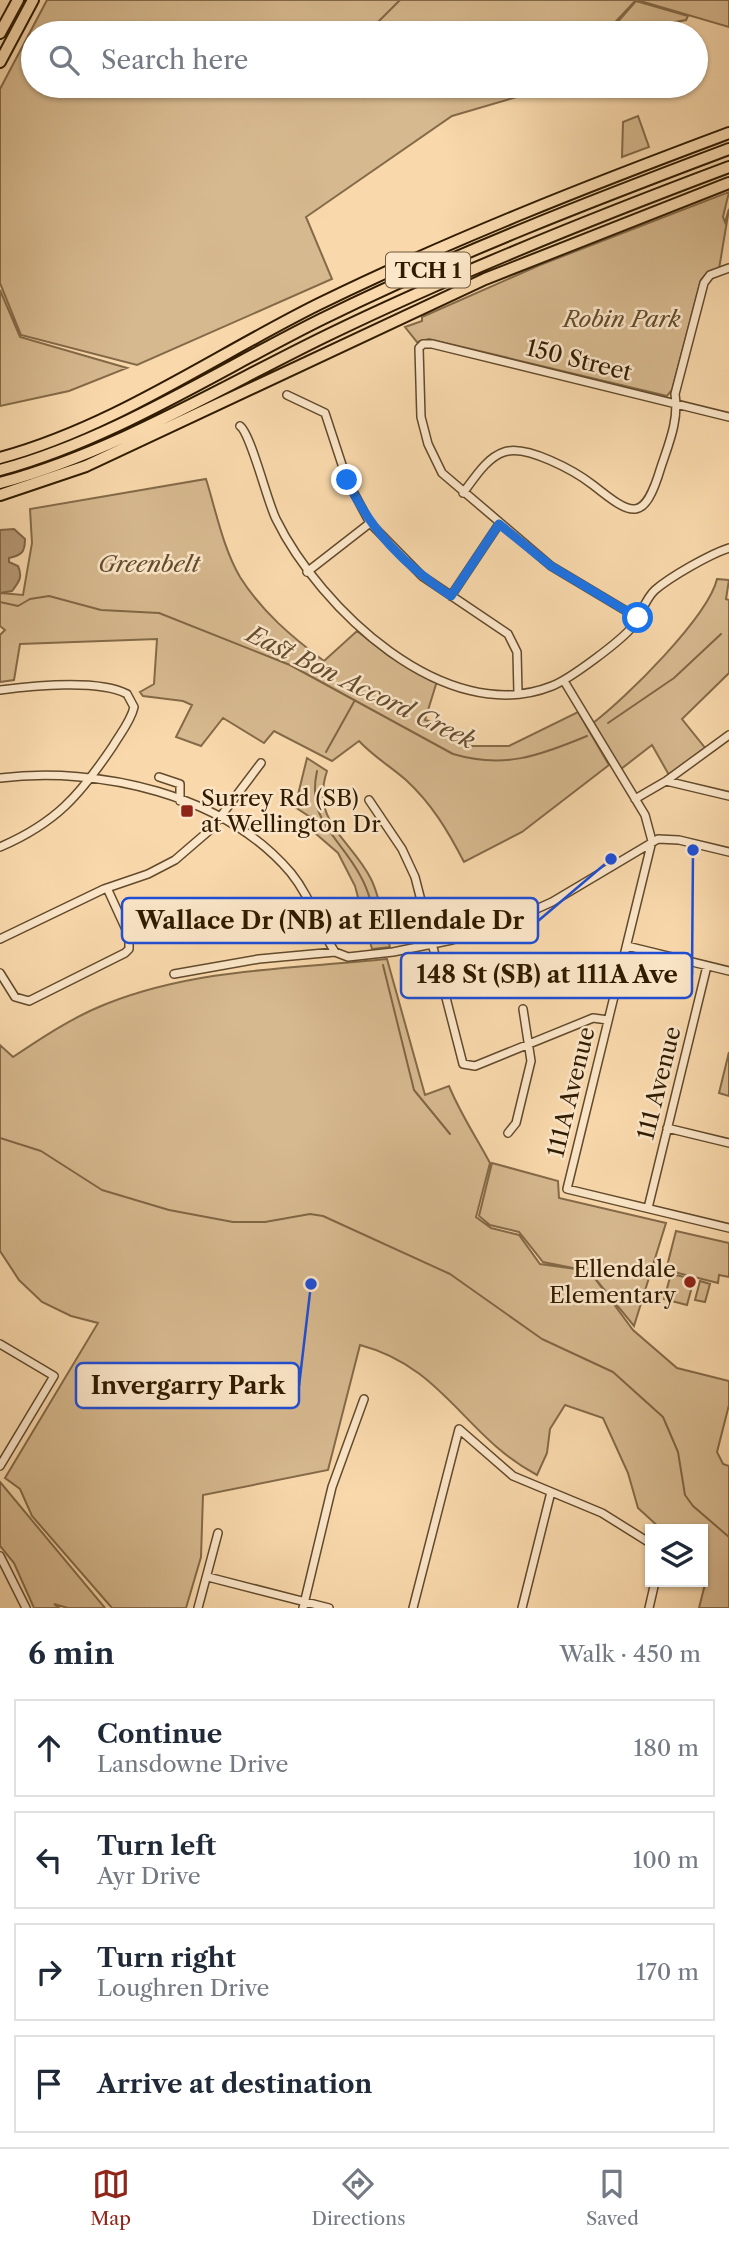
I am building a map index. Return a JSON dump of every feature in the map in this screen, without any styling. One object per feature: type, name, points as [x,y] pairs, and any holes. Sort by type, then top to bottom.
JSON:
[{"type":"highway","points":[[0,22],[10,0]]},
{"type":"highway","points":[[0,33],[18,0]]},
{"type":"highway","points":[[0,48],[26,0]]},
{"type":"highway","points":[[22,21],[33,0]]},
{"type":"highway","points":[[0,62],[21,23]]},
{"type":"highway","points":[[0,458],[143,404],[316,306],[390,271],[618,175],[729,133]]},
{"type":"highway","name":"TCH 1","points":[[0,470],[74,444],[143,404],[429,270],[729,149]]},
{"type":"highway","name":"TCH 1","points":[[0,483],[53,467],[154,427],[441,283],[729,167]]},
{"type":"highway","points":[[0,495],[86,466],[154,427],[485,279],[729,183]]},
{"type":"street","points":[[638,618],[551,566],[463,493],[491,460],[505,451],[517,450],[537,455],[582,477],[615,505],[628,509],[639,507],[655,487],[678,412],[675,394],[704,283],[710,275],[729,268]]},
{"type":"street","name":"150 Street","points":[[463,493],[438,466],[425,436],[419,406],[420,346],[432,344],[729,417]]},
{"type":"street","points":[[288,395],[325,412],[347,480],[370,523],[410,566],[508,634],[517,652],[518,694]]},
{"type":"street","points":[[240,426],[247,433],[270,508],[307,572],[350,620],[410,663],[471,690],[496,695],[518,694],[564,681],[631,628],[654,591],[729,548]]},
{"type":"street","points":[[307,572],[370,523]]},
{"type":"street","points":[[451,596],[499,524]]},
{"type":"street","points":[[564,681],[650,825],[652,841]]},
{"type":"street","points":[[0,690],[58,685],[110,689],[127,694],[134,707],[91,779],[57,816],[36,830],[0,847]]},
{"type":"street","points":[[635,799],[666,781],[729,735]]},
{"type":"street","points":[[0,939],[107,888],[175,860],[200,841],[261,763]]},
{"type":"street","points":[[0,778],[29,776],[91,779],[137,787],[219,817],[258,842],[292,875],[315,909],[335,953]]},
{"type":"street","points":[[159,777],[180,784],[180,801]]},
{"type":"street","points":[[666,781],[729,796]]},
{"type":"street","points":[[369,800],[410,863],[433,945],[459,1057],[469,1067],[593,1018],[608,1020]]},
{"type":"street","points":[[174,974],[259,959],[335,953],[348,957],[433,945],[492,928],[552,902],[652,841],[673,839],[729,852]]},
{"type":"street","name":"111A Avenue","points":[[648,1208],[567,1189],[652,841]]},
{"type":"street","points":[[0,973],[15,997],[29,1001],[125,953],[129,949],[129,936],[107,888]]},
{"type":"street","points":[[627,946],[729,971]]},
{"type":"street","name":"111 Avenue","points":[[648,1208],[707,966]]},
{"type":"street","points":[[508,1133],[516,1123],[530,1066],[530,1043],[523,1009]]},
{"type":"street","points":[[667,1128],[729,1143]]},
{"type":"street","points":[[648,1208],[729,1228]]},
{"type":"street","points":[[0,1343],[54,1376],[0,1466]]},
{"type":"street","points":[[304,1605],[332,1487],[364,1399]]},
{"type":"street","points":[[413,1608],[459,1429],[513,1475],[602,1513],[645,1540]]},
{"type":"street","points":[[522,1608],[551,1492]]},
{"type":"street","points":[[198,1608],[218,1533]]},
{"type":"street","points":[[0,1556],[26,1608]]},
{"type":"street","points":[[208,1577],[304,1605],[329,1608]]},
{"type":"street","points":[[649,1608],[654,1587]]},
{"type":"green space","points":[[47,0],[636,0],[616,21],[36,21]]},
{"type":"green space","points":[[637,0],[729,0],[729,27]]},
{"type":"green space","points":[[636,1],[688,16],[686,20],[680,21],[618,21]]},
{"type":"green space","points":[[21,49],[21,98],[513,98],[452,116],[306,217],[332,279],[137,365],[21,335],[0,283],[0,89]]},
{"type":"green space","points":[[638,116],[649,147],[622,157],[623,122]]},
{"type":"green space","name":"Robin Park","points":[[729,192],[723,217],[725,222],[729,209],[719,269],[706,274],[701,280],[672,390],[667,396],[429,339],[417,342],[405,327],[540,265]]},
{"type":"green space","points":[[0,290],[20,337],[127,368],[69,391],[0,406]]},
{"type":"green space","name":"Greenbelt","points":[[206,479],[224,542],[240,577],[278,623],[324,661],[357,631],[389,656],[437,681],[425,720],[452,727],[470,746],[509,746],[578,712],[609,765],[522,832],[464,862],[432,808],[406,780],[359,741],[332,761],[274,731],[264,743],[223,718],[201,746],[176,737],[192,705],[183,701],[143,696],[140,692],[154,684],[157,639],[20,644],[14,680],[0,682],[0,635],[5,630],[0,626],[0,593],[23,595],[32,543],[30,509]]},
{"type":"green space","points":[[717,579],[729,580],[726,599],[729,600],[729,673],[682,719],[706,749],[669,775],[652,745],[621,769],[593,723],[625,695],[683,635],[710,595]]},
{"type":"green space","points":[[307,758],[327,771],[323,789],[328,817],[371,879],[390,947],[372,949],[355,886],[338,853],[308,827],[310,817],[295,807]]},
{"type":"green space","points":[[387,959],[425,1095],[449,1086],[490,1163],[476,1217],[491,1228],[519,1235],[540,1264],[583,1270],[543,1262],[519,1232],[490,1225],[479,1216],[492,1163],[558,1181],[559,1198],[666,1223],[634,1326],[593,1276],[633,1330],[677,1368],[729,1381],[729,1405],[717,1452],[723,1464],[729,1466],[729,1608],[699,1608],[704,1587],[708,1587],[708,1524],[656,1524],[638,1508],[628,1473],[603,1418],[565,1405],[550,1429],[547,1453],[537,1475],[491,1442],[413,1369],[389,1355],[360,1345],[328,1470],[203,1495],[201,1557],[186,1608],[112,1608],[32,1516],[20,1489],[5,1478],[98,1323],[71,1316],[42,1302],[19,1280],[0,1251],[0,1045],[13,1057],[58,1028],[106,1004],[175,983],[245,972]]},
{"type":"green space","points":[[729,1052],[729,1096],[719,1093]]},
{"type":"green space","points":[[676,1231],[729,1243],[729,1277],[719,1275],[718,1283],[666,1270]]},
{"type":"green space","points":[[671,1274],[694,1279],[687,1305],[664,1299]]},
{"type":"green space","points":[[700,1281],[710,1284],[705,1302],[695,1300]]},
{"type":"green space","points":[[0,1482],[105,1608],[68,1608],[54,1604],[59,1608],[34,1608],[14,1563],[0,1546]]},
{"type":"shaded area","points":[[14,529],[25,539],[22,552],[9,558],[9,562],[18,566],[20,576],[12,591],[0,593],[0,530]]},
{"type":"waterway","points":[[379,21],[400,0]]},
{"type":"waterway","name":"East Bon Accord Creek","points":[[0,602],[18,606],[30,599],[49,596],[101,610],[159,613],[290,665],[453,754],[489,760],[521,758],[587,736]]},
{"type":"waterway","name":"East Bon Accord Creek","points":[[608,723],[674,678],[721,634]]},
{"type":"waterway","points":[[326,752],[355,700]]},
{"type":"waterway","points":[[317,771],[316,803],[327,828],[353,863],[364,884],[380,939]]},
{"type":"waterway","points":[[383,965],[414,1090],[450,1134]]},
{"type":"waterway","points":[[0,1138],[41,1151],[102,1190],[169,1210],[233,1222],[265,1222],[310,1214],[323,1216],[450,1274],[542,1339],[613,1372],[663,1417],[678,1452],[685,1495],[693,1506],[729,1537]]},
{"type":"place","name":"Surrey Rd (SB) at Wellington Dr","points":[[187,811]]},
{"type":"place","name":"148 St (SB) at 111A Ave","points":[[693,850]]},
{"type":"place","name":"Wallace Dr (NB) at Ellendale Dr","points":[[611,859]]},
{"type":"place","name":"Ellendale Elementary","points":[[690,1282]]},
{"type":"place","name":"Invergarry Park","points":[[311,1284]]},
{"type":"route","points":[[347,480],[364,514],[378,534],[422,576],[451,596],[499,524],[551,566],[638,618]]}]
